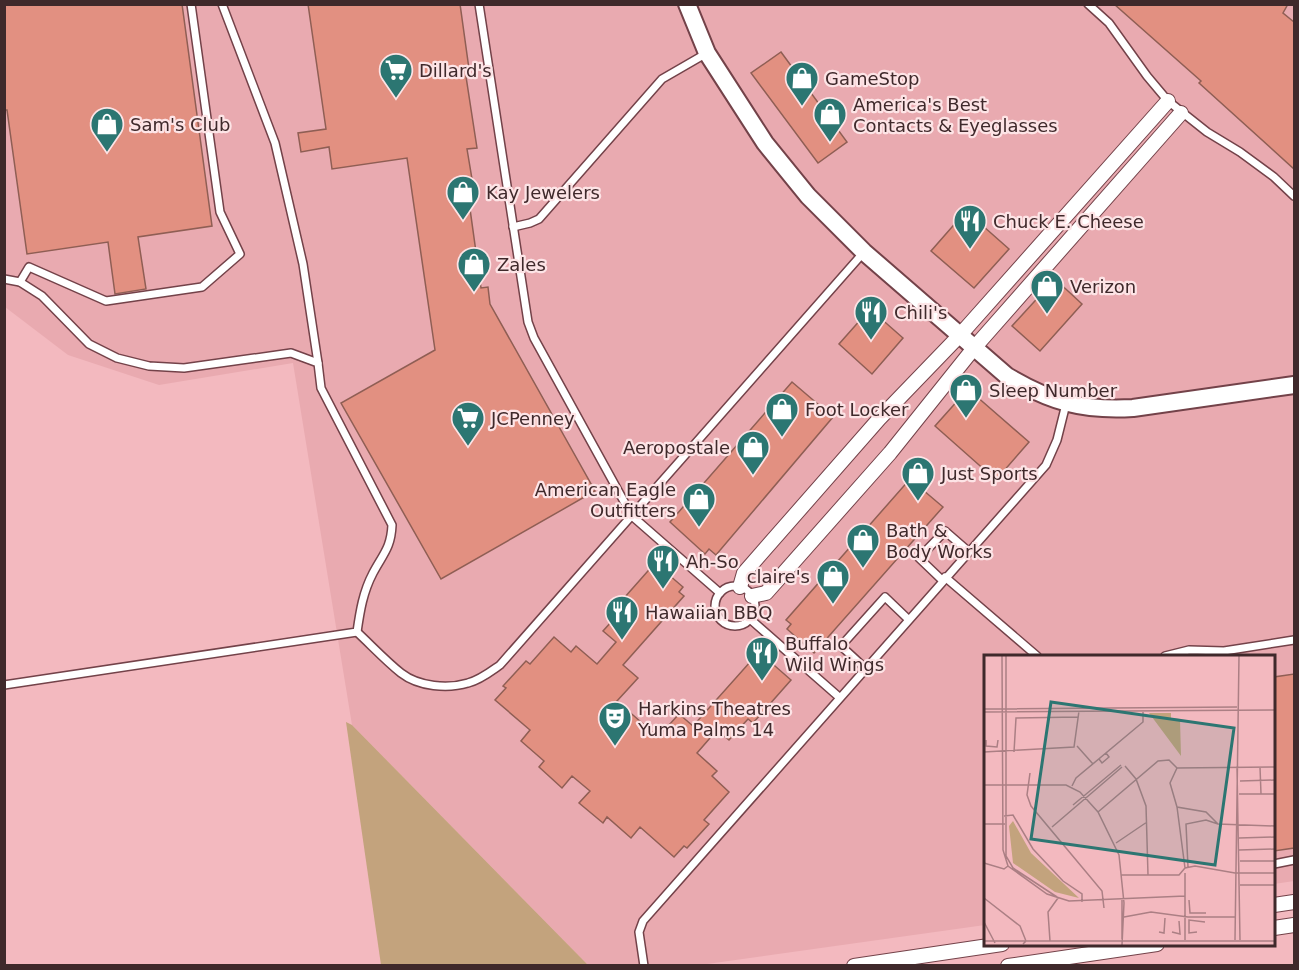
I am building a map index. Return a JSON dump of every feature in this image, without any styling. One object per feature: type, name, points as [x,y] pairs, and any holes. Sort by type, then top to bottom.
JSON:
[{"type":"street","points":[[687,4],[707,53],[765,143],[808,196],[864,252],[1007,376],[1032,391],[1066,404],[1109,409],[1133,408],[1294,385]]},
{"type":"street","points":[[740,587],[744,573],[879,419],[960,335],[1168,101]]},
{"type":"street","points":[[752,596],[766,593],[890,453],[974,348],[1181,113]]},
{"type":"street","points":[[1275,905],[1294,902]]},
{"type":"street","points":[[1275,928],[1294,925]]},
{"type":"street","points":[[854,966],[995,946]]},
{"type":"street","points":[[1008,966],[1094,949],[1141,946]]},
{"type":"lane","points":[[20,282],[29,267],[106,301],[202,287],[240,254],[220,212],[191,4]]},
{"type":"lane","points":[[222,4],[275,143],[303,264],[321,388],[392,525],[391,540],[384,557],[373,573],[362,601],[357,632]]},
{"type":"lane","points":[[479,4],[528,322],[534,339],[632,516],[720,593]]},
{"type":"lane","points":[[1088,4],[1109,23],[1168,101],[1181,113],[1274,177],[1294,196]]},
{"type":"lane","points":[[513,227],[530,224],[539,219],[662,78],[707,53]]},
{"type":"lane","points":[[357,632],[403,675],[424,684],[448,687],[484,677],[500,665],[864,252]]},
{"type":"lane","points":[[4,279],[20,282],[42,296],[89,344],[117,358],[149,366],[184,368],[291,353],[318,363]]},
{"type":"lane","points":[[644,966],[639,932],[642,921],[1046,465],[1057,440],[1066,404]]},
{"type":"lane","points":[[968,551],[945,531],[919,558],[1035,655]]},
{"type":"lane","points":[[729,587],[740,587],[752,596],[755,608],[750,619],[733,626],[722,621],[718,616],[716,604],[720,593],[729,587]]},
{"type":"lane","points":[[865,668],[841,646],[885,597],[908,619]]},
{"type":"lane","points":[[750,619],[839,697]]},
{"type":"lane","points":[[4,686],[357,632]]},
{"type":"lane","points":[[1172,655],[1189,650],[1224,651],[1294,640]]},
{"type":"lane","points":[[1275,864],[1294,860]]},
{"type":"shaded area","points":[[4,5],[1294,5],[1294,881],[1275,884],[1275,655],[984,655],[984,925],[700,965],[588,965],[352,725],[293,363],[159,385],[68,355],[5,307]]},
{"type":"shaded area","points":[[346,722],[352,725],[588,965],[381,965]]},
{"type":"building","name":"Sam's Club","points":[[4,4],[182,4],[212,226],[138,237],[146,289],[115,294],[108,242],[27,254],[7,110],[4,110]]},
{"type":"building","points":[[308,4],[460,4],[469,69],[465,70],[477,148],[467,149],[472,179],[466,180],[481,288],[488,287],[490,304],[595,491],[441,579],[341,403],[435,350],[407,158],[332,169],[329,147],[301,152],[298,133],[326,129]]},
{"type":"building","points":[[1114,4],[1288,4],[1283,13],[1294,22],[1294,169],[1199,83],[1201,81]]},
{"type":"building","points":[[781,52],[847,142],[818,163],[751,73]]},
{"type":"building","name":"Chuck E. Cheese","points":[[966,211],[1009,249],[974,288],[931,251]]},
{"type":"building","name":"Verizon","points":[[1055,279],[1082,304],[1040,351],[1012,326]]},
{"type":"building","name":"Chili's","points":[[870,309],[903,338],[872,374],[839,344]]},
{"type":"building","points":[[792,382],[833,417],[716,555],[709,549],[705,554],[670,522]]},
{"type":"building","points":[[968,389],[1029,442],[996,480],[935,426]]},
{"type":"building","points":[[910,479],[943,507],[814,653],[787,629],[791,624],[786,620]]},
{"type":"building","name":"Harkins Theatres Yuma Palms 14","points":[[655,563],[683,587],[679,592],[684,596],[623,665],[638,678],[617,701],[658,737],[679,714],[693,726],[759,652],[791,680],[753,723],[748,719],[729,740],[717,730],[697,753],[717,771],[712,776],[729,792],[704,820],[709,824],[687,848],[684,846],[674,857],[640,827],[631,838],[607,817],[603,823],[579,803],[590,791],[572,776],[562,788],[539,767],[544,761],[521,741],[530,730],[495,700],[506,688],[503,686],[526,661],[530,664],[554,637],[571,652],[576,646],[597,664],[616,642],[603,631],[622,610],[617,606]]},
{"type":"building","points":[[1294,674],[1294,848],[1275,851],[1275,677]]},
{"type":"place","name":"Dillard's","points":[[396,99]]},
{"type":"place","name":"GameStop","points":[[802,107]]},
{"type":"place","name":"America's Best Contacts & Eyeglasses","points":[[830,143]]},
{"type":"place","name":"Sam's Club","points":[[107,153]]},
{"type":"place","name":"Kay Jewelers","points":[[463,221]]},
{"type":"place","name":"Chuck E. Cheese","points":[[970,250]]},
{"type":"place","name":"Zales","points":[[474,293]]},
{"type":"place","name":"Verizon","points":[[1047,315]]},
{"type":"place","name":"Chili's","points":[[871,341]]},
{"type":"place","name":"Sleep Number","points":[[966,419]]},
{"type":"place","name":"Foot Locker","points":[[782,438]]},
{"type":"place","name":"JCPenney","points":[[468,447]]},
{"type":"place","name":"Aeropostale","points":[[753,476]]},
{"type":"place","name":"Just Sports","points":[[918,502]]},
{"type":"place","name":"American Eagle Outfitters","points":[[699,528]]},
{"type":"place","name":"Bath & Body Works","points":[[863,569]]},
{"type":"place","name":"Ah-So","points":[[663,590]]},
{"type":"place","name":"claire's","points":[[833,605]]},
{"type":"place","name":"Hawaiian BBQ","points":[[622,641]]},
{"type":"place","name":"Buffalo Wild Wings","points":[[762,682]]},
{"type":"place","name":"Harkins Theatres Yuma Palms 14","points":[[615,747]]}]
